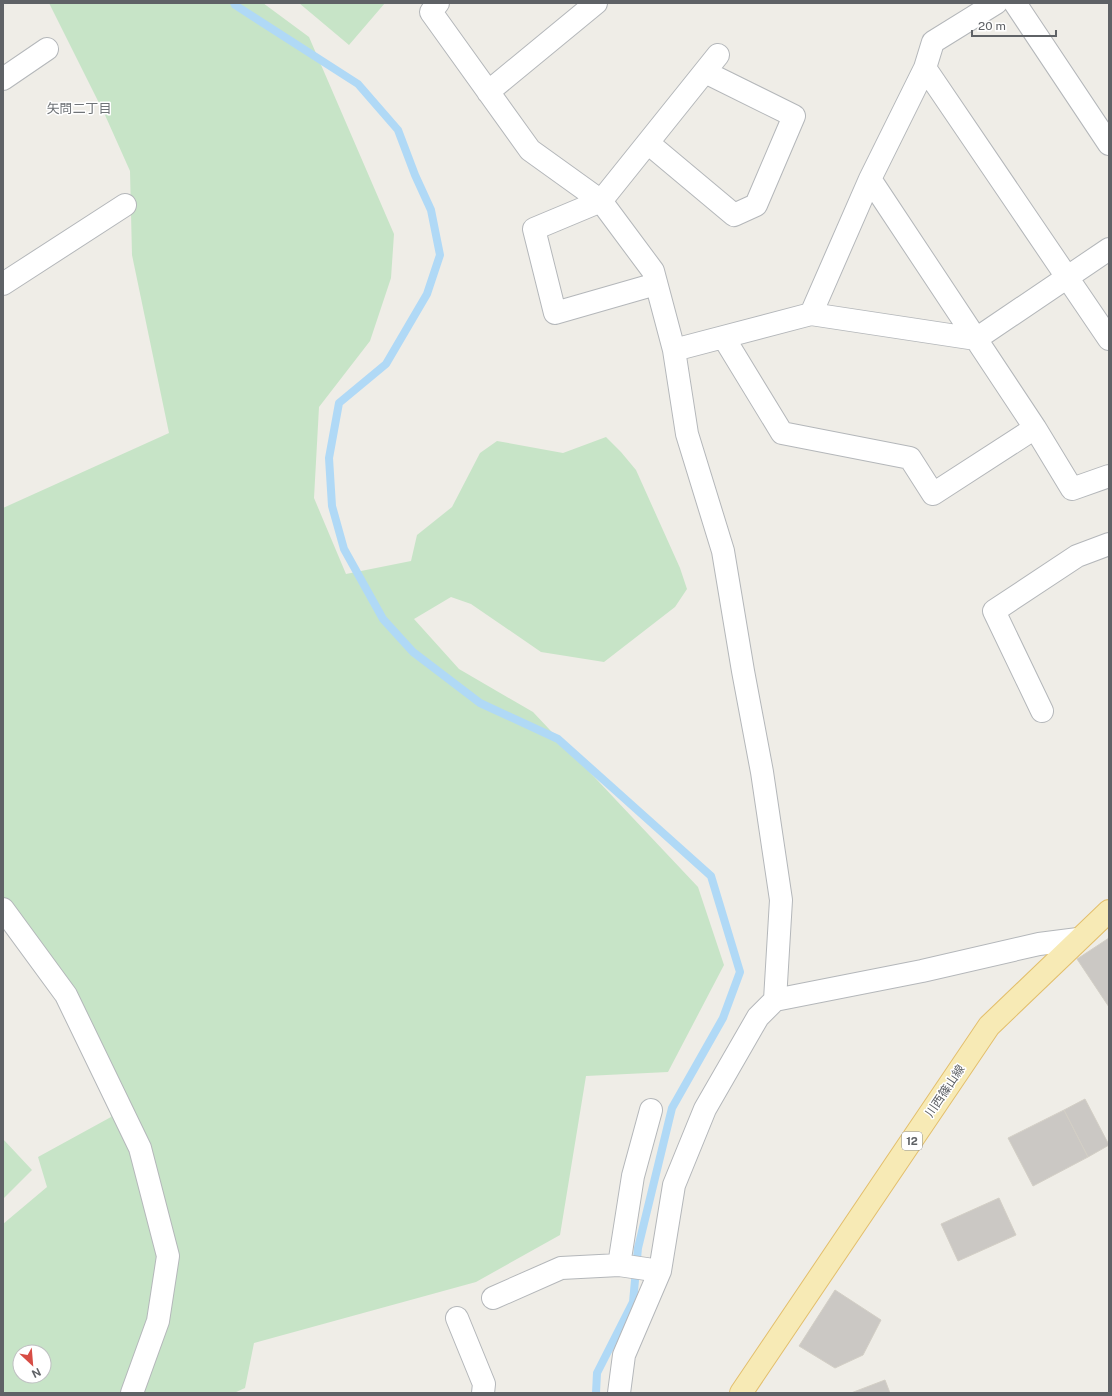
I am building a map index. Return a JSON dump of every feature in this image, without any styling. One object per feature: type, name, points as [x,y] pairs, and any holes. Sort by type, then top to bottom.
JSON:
[{"type":"main road","name":"川西篠山線","points":[[741,1393],[990,1026],[1078,939],[1109,911]]},
{"type":"street","points":[[488,92],[596,3]]},
{"type":"street","points":[[811,314],[870,179],[925,68],[933,42],[996,3]]},
{"type":"street","points":[[1015,3],[1109,144]]},
{"type":"street","points":[[430,6],[488,92],[530,150],[601,201],[653,271],[674,350],[687,434],[723,551],[762,772],[781,900],[775,1000]]},
{"type":"street","points":[[3,79],[47,49]]},
{"type":"street","points":[[648,143],[734,215],[756,205],[794,116],[711,64],[601,201],[534,229],[555,313],[656,284]]},
{"type":"street","points":[[925,68],[1066,278],[1109,339]]},
{"type":"street","points":[[870,179],[1035,428],[1072,489],[1109,476]]},
{"type":"street","points":[[3,284],[125,205]]},
{"type":"street","points":[[674,350],[811,314],[976,340],[1109,249]]},
{"type":"street","points":[[724,338],[782,433],[910,458],[933,494],[1035,428]]},
{"type":"street","points":[[1042,711],[994,611],[1077,556],[1109,544]]},
{"type":"street","points":[[3,909],[66,995],[140,1148],[168,1256],[158,1322],[132,1393]]},
{"type":"street","points":[[619,1393],[624,1355],[660,1271],[674,1185],[705,1110],[758,1017],[775,1000],[922,971],[1040,944],[1078,939]]},
{"type":"street","points":[[619,1265],[633,1176],[651,1110]]},
{"type":"street","points":[[493,1298],[561,1268],[619,1265],[660,1271]]},
{"type":"street","points":[[457,1318],[484,1384],[483,1393]]},
{"type":"green space","points":[[49,3],[263,3],[309,37],[394,234],[391,278],[370,341],[319,407],[314,498],[346,574],[411,561],[417,535],[452,507],[480,453],[497,441],[563,453],[606,437],[636,470],[680,568],[687,589],[675,607],[604,662],[541,652],[471,604],[451,597],[414,619],[459,669],[533,712],[698,887],[724,965],[668,1072],[586,1076],[560,1235],[476,1282],[254,1343],[245,1388],[234,1393],[3,1393],[3,1224],[47,1187],[38,1157],[111,1117],[103,1047],[3,899],[3,508],[169,433],[132,255],[130,171],[105,115]]},
{"type":"green space","points":[[299,3],[385,3],[349,45]]},
{"type":"green space","points":[[3,1139],[32,1170],[3,1199]]},
{"type":"building","points":[[1109,938],[1109,1007],[1077,959]]},
{"type":"building","points":[[1085,1099],[1109,1145],[1088,1157],[1064,1110]]},
{"type":"building","points":[[1064,1110],[1088,1157],[1033,1186],[1008,1138]]},
{"type":"building","points":[[999,1198],[1016,1235],[958,1261],[941,1224]]},
{"type":"building","points":[[835,1290],[881,1320],[863,1355],[835,1368],[799,1346]]},
{"type":"building","points":[[885,1380],[890,1393],[851,1393]]},
{"type":"waterway","points":[[234,3],[358,84],[398,130],[415,175],[431,210],[440,255],[427,294],[386,364],[339,403],[329,458],[332,506],[344,549],[383,619],[413,652],[480,703],[558,739],[711,876],[740,972],[723,1018],[672,1108],[638,1248],[633,1302],[597,1373],[596,1393]]},
{"type":"district","name":"矢問二丁目","points":[[79,108]]}]
